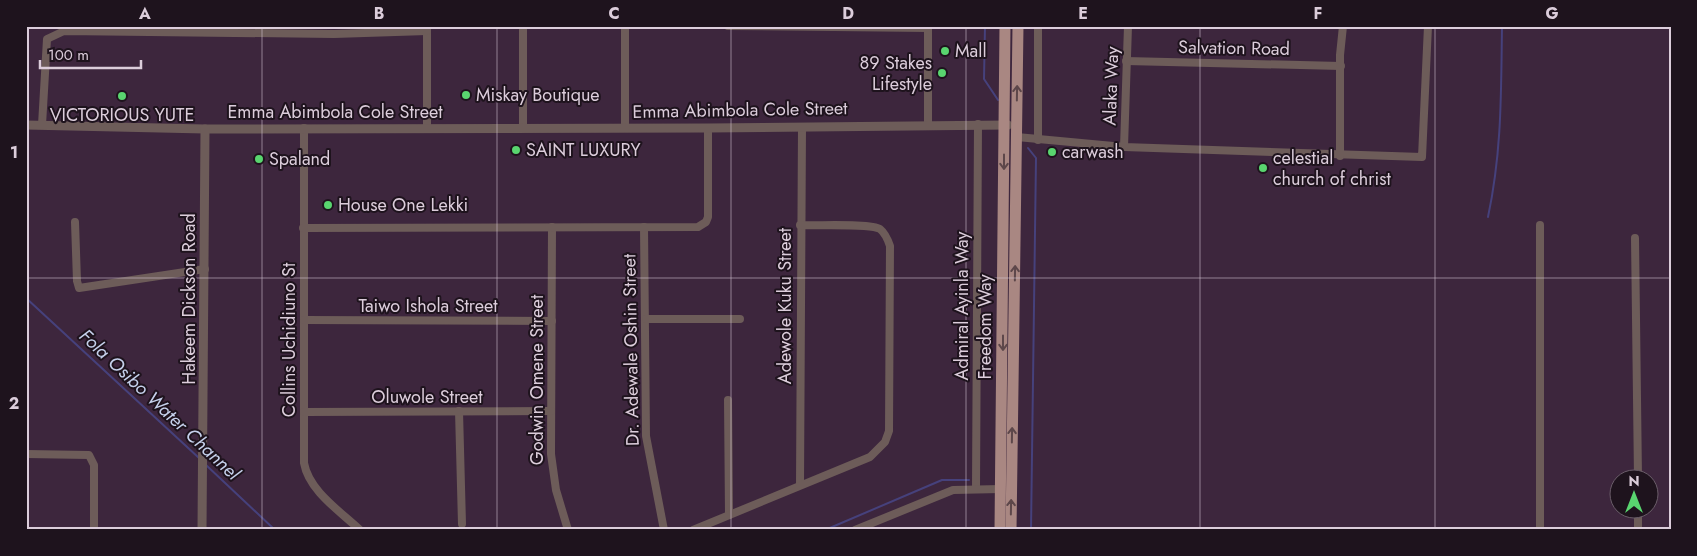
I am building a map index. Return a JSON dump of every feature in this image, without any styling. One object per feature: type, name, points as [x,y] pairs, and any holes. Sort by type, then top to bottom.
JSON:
[{"type":"main road","name":"Freedom Way","points":[[1000,530],[1005,26]]},
{"type":"main road","name":"Freedom Way","points":[[1011,530],[1018,26]]},
{"type":"street","points":[[523,26],[524,128]]},
{"type":"street","points":[[624,128],[625,26]]},
{"type":"street","points":[[728,26],[928,27],[928,124]]},
{"type":"street","points":[[1038,26],[1038,140]]},
{"type":"street","name":"Alaka Way","points":[[1124,146],[1128,26]]},
{"type":"street","points":[[1340,156],[1343,26]]},
{"type":"street","points":[[1017,137],[1124,146],[1340,156],[1422,157],[1428,26]]},
{"type":"street","points":[[42,125],[47,39],[54,34],[64,31],[427,28],[427,128]]},
{"type":"street","name":"Salvation Road","points":[[1126,61],[1341,66]]},
{"type":"street","name":"Admiral Ayinla Way","points":[[976,489],[978,124]]},
{"type":"street","points":[[1004,124],[1017,125]]},
{"type":"street","name":"Emma Abimbola Cole Street","points":[[26,125],[206,129],[708,128],[1004,124]]},
{"type":"street","name":"Adewole Kuku Street","points":[[800,485],[802,127]]},
{"type":"street","name":"Collins Uchidiuno St","points":[[304,128],[304,412],[306,474],[312,484],[360,530]]},
{"type":"street","points":[[303,228],[698,227],[706,222],[708,128]]},
{"type":"street","name":"Hakeem Dickson Road","points":[[202,530],[202,479],[205,448],[206,129]]},
{"type":"street","points":[[75,222],[77,281],[82,289],[205,270]]},
{"type":"street","points":[[693,530],[870,457],[885,442],[890,420],[890,246],[888,239],[881,230],[870,226],[800,225]]},
{"type":"street","points":[[1540,225],[1540,530]]},
{"type":"street","name":"Godwin Omene Street","points":[[552,227],[551,411],[553,473],[568,530]]},
{"type":"street","name":"Dr. Adewale Oshin Street","points":[[644,227],[646,436],[664,530]]},
{"type":"street","points":[[1635,238],[1638,468]]},
{"type":"street","points":[[646,319],[740,319]]},
{"type":"street","name":"Taiwo Ishola Street","points":[[304,320],[552,321]]},
{"type":"street","points":[[728,400],[729,514]]},
{"type":"street","points":[[459,411],[462,524]]},
{"type":"street","name":"Oluwole Street","points":[[304,412],[551,411]]},
{"type":"street","points":[[26,454],[89,455],[94,465],[94,530]]},
{"type":"street","points":[[855,530],[953,490],[1001,489]]},
{"type":"waterway","points":[[985,26],[984,79],[998,100]]},
{"type":"waterway","points":[[1488,217],[1493,193],[1498,145],[1502,26]]},
{"type":"waterway","points":[[1028,148],[1036,158],[1031,530]]},
{"type":"waterway","name":"Fola Osibo Water Channel","points":[[26,298],[199,458]]},
{"type":"waterway","name":"Fola Osibo Water Channel","points":[[206,465],[275,530]]},
{"type":"waterway","name":"Fola Osibo Water Channel","points":[[825,530],[942,480],[969,480]]},
{"type":"place","name":"Mall","points":[[945,51]]},
{"type":"place","name":"89 Stakes Lifestyle","points":[[942,73]]},
{"type":"place","name":"Miskay Boutique","points":[[466,95]]},
{"type":"place","name":"VICTORIOUS YUTE","points":[[122,96]]},
{"type":"place","name":"SAINT LUXURY","points":[[516,150]]},
{"type":"place","name":"carwash","points":[[1052,152]]},
{"type":"place","name":"Spaland","points":[[259,159]]},
{"type":"place","name":"celestial church of christ","points":[[1263,168]]},
{"type":"place","name":"House One Lekki","points":[[328,205]]}]
